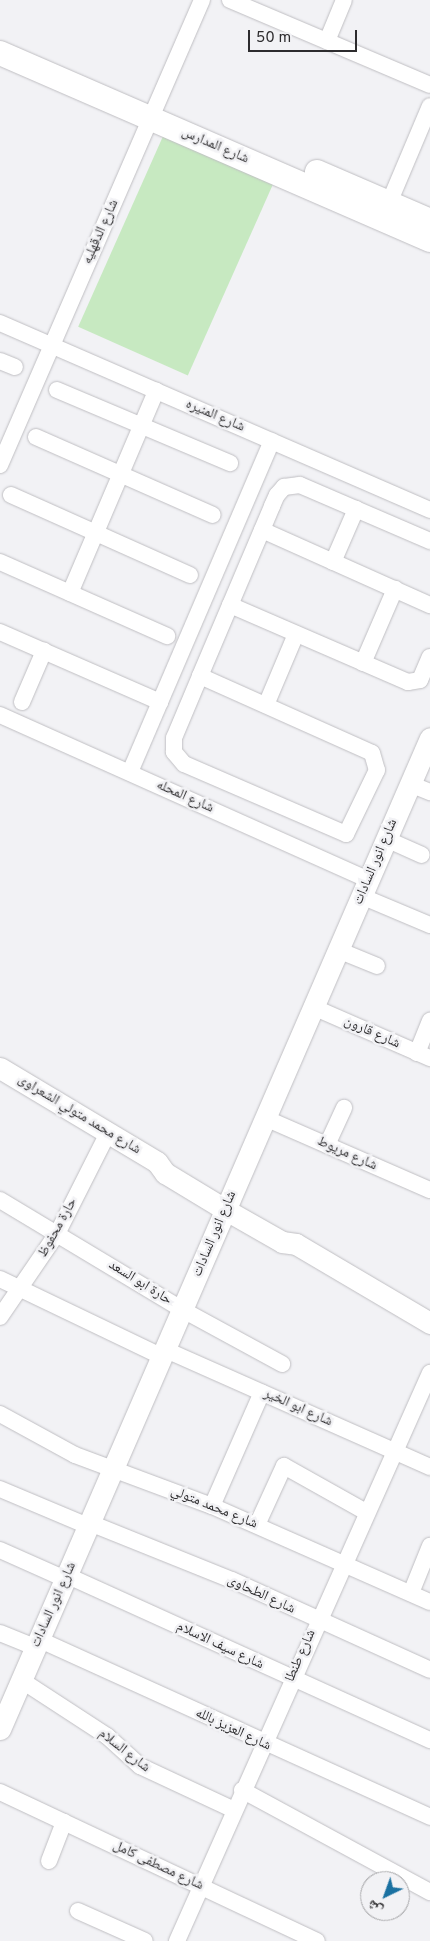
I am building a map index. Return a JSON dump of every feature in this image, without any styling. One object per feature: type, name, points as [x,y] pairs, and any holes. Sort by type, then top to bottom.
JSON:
[{"type":"main road","name":"شارع المدارس","points":[[0,36],[154,111],[430,240]]},
{"type":"main road","name":"شارع المدارس","points":[[0,53],[154,111],[430,221]]},
{"type":"street","name":"شارع الدقهليه","points":[[0,465],[202,0]]},
{"type":"street","points":[[230,0],[430,85]]},
{"type":"street","points":[[327,41],[344,0]]},
{"type":"street","points":[[389,204],[430,106]]},
{"type":"street","name":"شارع المنيره","points":[[0,322],[430,510]]},
{"type":"street","points":[[0,361],[15,367]]},
{"type":"street","points":[[57,390],[230,463]]},
{"type":"street","points":[[70,593],[156,391]]},
{"type":"street","points":[[36,437],[212,516]]},
{"type":"street","points":[[130,772],[272,441]]},
{"type":"street","points":[[200,676],[375,757],[377,770],[349,833],[338,834],[180,760],[174,738],[200,676],[208,657],[230,605],[277,496],[289,485],[300,485],[430,541]]},
{"type":"street","points":[[10,495],[190,575]]},
{"type":"street","points":[[333,562],[356,509]]},
{"type":"street","points":[[262,530],[430,605]]},
{"type":"street","points":[[0,562],[167,636]]},
{"type":"street","points":[[363,663],[395,589]]},
{"type":"street","points":[[230,605],[412,683],[420,680],[430,657]]},
{"type":"street","points":[[0,632],[160,702]]},
{"type":"street","points":[[266,705],[296,634]]},
{"type":"street","points":[[184,646],[208,657]]},
{"type":"street","points":[[22,702],[44,651]]},
{"type":"street","name":"شارع المحله","points":[[0,715],[130,772],[365,888],[430,926]]},
{"type":"street","name":"شارع انور السادات","points":[[0,1729],[386,839],[419,775],[430,738]]},
{"type":"street","points":[[419,775],[430,792]]},
{"type":"street","points":[[386,839],[422,855]]},
{"type":"street","points":[[338,950],[377,966]]},
{"type":"street","name":"شارع قارون","points":[[313,1007],[424,1056]]},
{"type":"street","points":[[424,1056],[430,1020]]},
{"type":"street","name":"شارع محمد متولي الشعراوى","points":[[1,1070],[158,1162],[165,1173],[228,1204],[282,1242],[296,1244],[430,1323]]},
{"type":"street","points":[[327,1145],[344,1108]]},
{"type":"street","name":"شارع مريوط","points":[[265,1118],[430,1190]]},
{"type":"street","name":"حارة محفوظ","points":[[0,1317],[23,1289],[58,1232],[108,1133]]},
{"type":"street","name":"حارة ابو السعد","points":[[0,1200],[58,1232],[183,1310],[282,1364]]},
{"type":"street","name":"شارع ابو الخير","points":[[0,1279],[164,1354],[262,1392],[430,1467]]},
{"type":"street","name":"شارع طنطا","points":[[177,1941],[316,1622],[430,1373]]},
{"type":"street","points":[[212,1506],[262,1392]]},
{"type":"street","name":"شارع محمد متولي","points":[[0,1414],[75,1455],[212,1506],[430,1602]]},
{"type":"street","points":[[257,1526],[284,1466],[366,1512]]},
{"type":"street","name":"شارع الطحاوى","points":[[0,1489],[232,1580],[316,1622],[430,1670]]},
{"type":"street","points":[[411,1593],[430,1546]]},
{"type":"street","name":"شارع سيف الاسلام","points":[[0,1550],[66,1577],[430,1740]]},
{"type":"street","points":[[0,1633],[37,1643]]},
{"type":"street","name":"شارع العزيز بالله","points":[[37,1643],[430,1818]]},
{"type":"street","name":"شارع السلام","points":[[21,1680],[107,1736],[140,1766],[234,1810]]},
{"type":"street","points":[[242,1790],[430,1892]]},
{"type":"street","name":"شارع مصطفى كامل","points":[[0,1792],[317,1941]]},
{"type":"street","points":[[49,1861],[64,1822]]},
{"type":"street","points":[[78,1911],[145,1941]]},
{"type":"green space","points":[[164,134],[274,183],[188,376],[78,327]]}]
